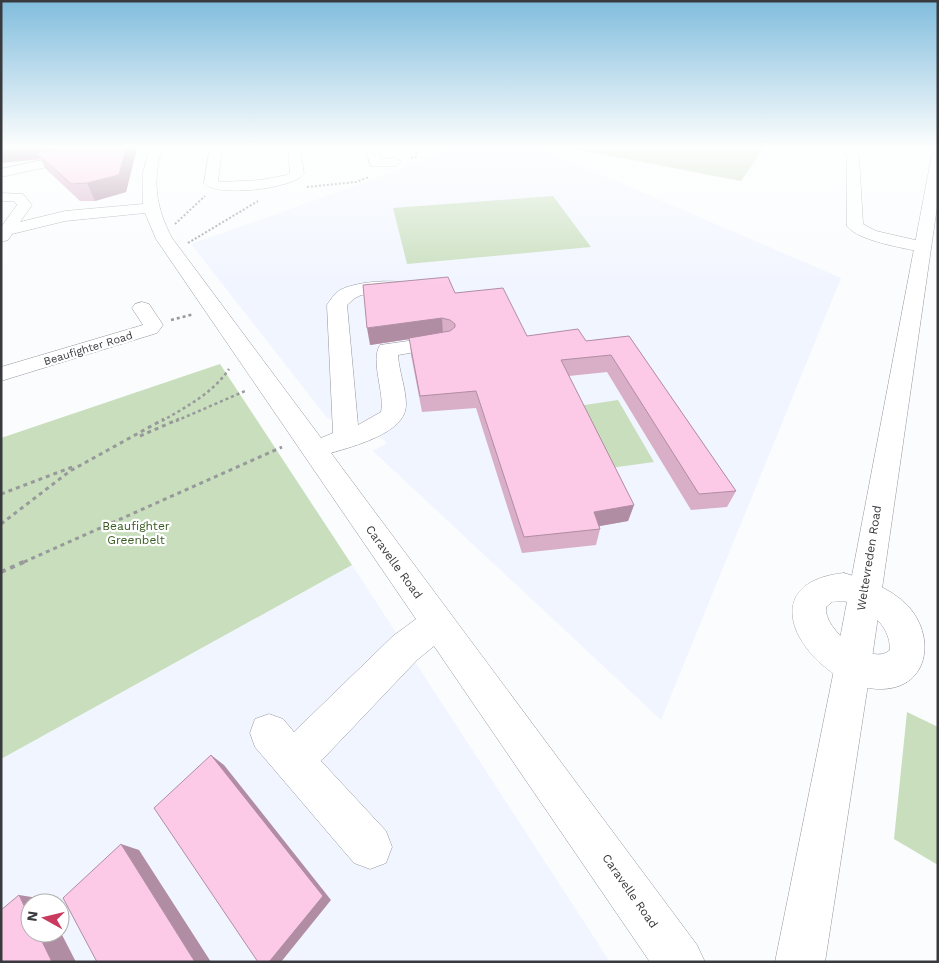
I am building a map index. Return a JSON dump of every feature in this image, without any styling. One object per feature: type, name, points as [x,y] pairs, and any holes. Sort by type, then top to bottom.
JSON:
[{"type":"street","name":"Caravelle Road","points":[[147,193],[150,208],[164,239],[680,962]]},
{"type":"street","points":[[855,193],[855,226],[870,234],[922,246]]},
{"type":"street","name":"Weltevreden Road","points":[[800,962],[931,193]]},
{"type":"street","points":[[1,197],[18,198],[25,205],[3,233]]},
{"type":"street","points":[[3,233],[65,216],[150,208]]},
{"type":"street","points":[[346,436],[337,305],[340,298],[353,291],[416,285]]},
{"type":"street","name":"Beaufighter Road","points":[[1,374],[150,329],[153,325],[142,308]]},
{"type":"street","points":[[315,452],[346,436],[372,429],[385,422],[391,416],[394,401],[388,350],[444,342]]},
{"type":"street","points":[[852,665],[876,671],[895,669],[907,658],[909,642],[901,623],[886,606],[863,593]]},
{"type":"street","points":[[370,847],[281,746],[438,623]]},
{"type":"path","points":[[173,225],[180,221],[210,193]]},
{"type":"path","points":[[185,245],[269,193]]},
{"type":"path","points":[[170,320],[195,314]]},
{"type":"path","points":[[1,494],[80,464],[132,438],[202,396],[230,370]]},
{"type":"path","points":[[132,438],[191,416],[245,391]]},
{"type":"path","points":[[1,572],[282,447]]},
{"type":"path","points":[[1,524],[46,487],[80,464]]},
{"type":"shaded area","points":[[335,193],[643,193],[841,278],[661,720],[373,451],[387,443],[363,422],[328,419],[191,244]]},
{"type":"shaded area","points":[[352,565],[610,962],[1,962],[1,759]]},
{"type":"green space","points":[[553,196],[591,247],[407,264],[393,208]]},
{"type":"green space","name":"Beaufighter Greenbelt","points":[[220,364],[352,565],[1,759],[1,438]]},
{"type":"green space","points":[[618,400],[654,462],[610,468],[578,406]]},
{"type":"green space","points":[[907,712],[938,727],[938,865],[894,839]]},
{"type":"building","points":[[448,277],[455,293],[503,288],[527,336],[578,329],[586,341],[629,336],[736,491],[699,494],[611,355],[561,360],[634,505],[594,512],[600,529],[524,537],[476,391],[420,396],[409,338],[450,331],[455,327],[455,324],[450,320],[442,318],[367,328],[363,285]]},
{"type":"building","points":[[211,755],[323,896],[269,962],[258,962],[154,808]]},
{"type":"building","points":[[121,844],[195,962],[97,962],[70,911],[70,893],[68,893]]},
{"type":"building","points":[[19,895],[20,943],[43,943],[52,962],[1,962],[1,910]]}]
